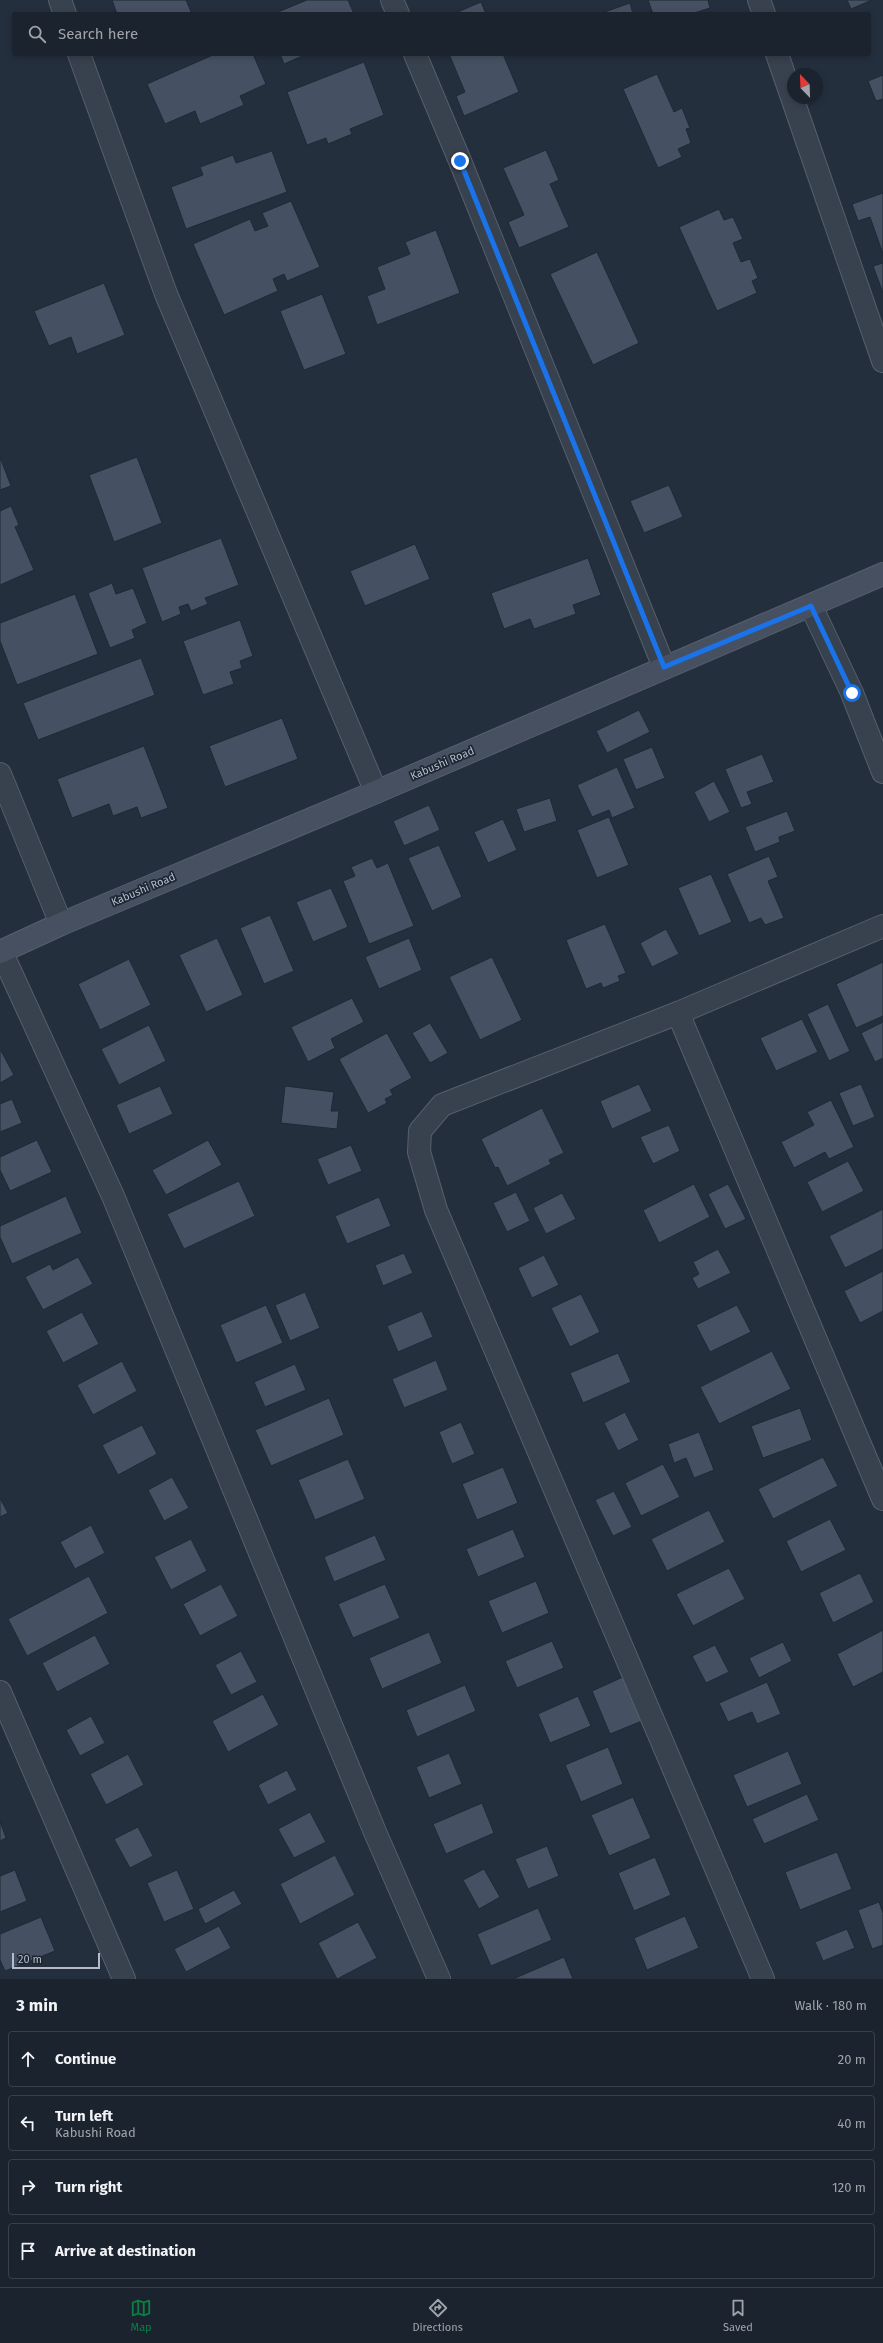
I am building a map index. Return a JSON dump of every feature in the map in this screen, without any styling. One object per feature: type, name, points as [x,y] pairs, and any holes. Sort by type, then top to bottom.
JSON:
[{"type":"main road","name":"Kabushi Road","points":[[1,951],[61,924],[376,792],[883,574]]},
{"type":"street","points":[[60,0],[64,12]]},
{"type":"street","points":[[392,0],[397,12]]},
{"type":"street","points":[[759,0],[763,12]]},
{"type":"street","points":[[80,56],[166,294],[376,792]]},
{"type":"street","points":[[416,56],[460,161],[664,667]]},
{"type":"street","points":[[778,56],[883,361]]},
{"type":"street","points":[[811,606],[852,693],[883,772]]},
{"type":"street","points":[[0,774],[61,924]]},
{"type":"street","points":[[763,1979],[436,1210],[418,1152],[420,1131],[442,1105],[678,1013],[883,926]]},
{"type":"street","points":[[1,951],[113,1196],[372,1825],[439,1979]]},
{"type":"street","points":[[678,1013],[883,1499]]},
{"type":"street","points":[[0,1692],[124,1979]]},
{"type":"building","points":[[112,0],[186,0],[191,12],[116,12]]},
{"type":"building","points":[[307,0],[348,0],[353,12],[278,12]]},
{"type":"building","points":[[648,0],[708,0],[710,8],[697,12],[652,12]]},
{"type":"building","points":[[847,0],[872,0],[851,9]]},
{"type":"building","points":[[481,2],[485,12],[458,12]]},
{"type":"building","points":[[630,3],[632,12],[605,12]]},
{"type":"building","points":[[210,56],[254,56],[266,84],[240,96],[244,105],[200,124],[195,111],[165,124],[147,84]]},
{"type":"building","points":[[281,56],[302,56],[284,64]]},
{"type":"building","points":[[450,56],[504,56],[519,92],[464,116],[456,96],[465,92]]},
{"type":"building","points":[[364,62],[384,115],[350,129],[352,134],[328,144],[326,138],[307,145],[287,92]]},
{"type":"building","points":[[657,74],[674,112],[682,108],[690,128],[686,129],[691,143],[678,149],[682,157],[658,168],[623,89]]},
{"type":"building","points":[[883,75],[883,99],[876,101],[868,81]]},
{"type":"building","points":[[546,150],[559,180],[550,184],[569,227],[519,248],[508,222],[524,215],[503,168]]},
{"type":"building","points":[[272,151],[287,192],[186,229],[171,187],[203,175],[200,167],[233,155],[236,163]]},
{"type":"building","points":[[883,193],[883,254],[870,217],[858,221],[852,204]]},
{"type":"building","points":[[291,201],[320,267],[287,281],[284,274],[273,279],[278,291],[224,315],[193,244],[250,219],[255,231],[268,226],[262,213]]},
{"type":"building","points":[[719,209],[724,220],[733,217],[743,239],[733,243],[741,262],[750,259],[758,278],[752,281],[757,293],[717,311],[679,227]]},
{"type":"building","points":[[436,230],[460,293],[377,325],[367,296],[385,289],[377,267],[410,254],[405,242]]},
{"type":"building","points":[[597,252],[639,343],[593,365],[550,274]]},
{"type":"building","points":[[883,263],[883,293],[873,266]]},
{"type":"building","points":[[104,283],[125,335],[77,354],[71,337],[49,346],[34,311]]},
{"type":"building","points":[[322,294],[346,354],[304,370],[280,311]]},
{"type":"building","points":[[0,457],[11,486],[0,490]]},
{"type":"building","points":[[137,457],[162,523],[114,542],[89,475]]},
{"type":"building","points":[[669,485],[683,517],[644,533],[630,501]]},
{"type":"building","points":[[11,506],[19,525],[15,527],[34,570],[0,585],[0,511]]},
{"type":"building","points":[[221,538],[239,585],[205,598],[208,604],[191,611],[188,604],[179,607],[181,614],[162,622],[142,568]]},
{"type":"building","points":[[415,544],[430,579],[365,606],[350,571]]},
{"type":"building","points":[[588,558],[601,595],[573,605],[576,614],[534,629],[530,619],[504,629],[491,593]]},
{"type":"building","points":[[112,583],[116,594],[133,588],[147,623],[132,630],[135,638],[110,648],[88,593]]},
{"type":"building","points":[[75,594],[98,654],[17,685],[0,641],[0,623]]},
{"type":"building","points":[[240,620],[253,656],[240,661],[242,668],[230,672],[234,684],[203,695],[183,641]]},
{"type":"building","points":[[141,658],[155,695],[38,740],[23,703]]},
{"type":"building","points":[[639,710],[650,732],[607,753],[596,731]]},
{"type":"building","points":[[282,718],[298,759],[225,787],[209,746]]},
{"type":"building","points":[[144,746],[168,808],[141,818],[137,807],[113,816],[109,804],[72,818],[57,779]]},
{"type":"building","points":[[652,747],[665,778],[636,790],[623,759]]},
{"type":"building","points":[[762,754],[774,782],[747,792],[752,804],[741,808],[725,769]]},
{"type":"building","points":[[617,767],[635,808],[612,818],[609,810],[592,817],[577,785]]},
{"type":"building","points":[[714,781],[730,812],[709,822],[694,792]]},
{"type":"building","points":[[550,798],[557,821],[524,832],[516,809]]},
{"type":"building","points":[[429,805],[440,830],[404,846],[393,821]]},
{"type":"building","points":[[787,811],[795,831],[779,837],[780,842],[755,852],[745,827]]},
{"type":"building","points":[[609,817],[629,865],[597,878],[577,830]]},
{"type":"building","points":[[503,819],[517,850],[488,863],[474,832]]},
{"type":"building","points":[[439,845],[462,897],[432,911],[408,858]]},
{"type":"building","points":[[769,856],[778,877],[768,881],[784,918],[765,925],[761,918],[749,923],[727,874]]},
{"type":"building","points":[[372,858],[377,868],[388,863],[414,926],[369,944],[343,881],[355,876],[351,867]]},
{"type":"building","points":[[711,874],[732,922],[699,936],[678,888]]},
{"type":"building","points":[[331,888],[348,927],[313,942],[296,902]]},
{"type":"building","points":[[270,915],[294,971],[264,984],[240,928]]},
{"type":"building","points":[[605,924],[626,973],[618,976],[620,981],[603,988],[601,983],[586,989],[566,940]]},
{"type":"building","points":[[666,929],[679,954],[652,967],[640,943]]},
{"type":"building","points":[[217,938],[243,995],[206,1012],[179,955]]},
{"type":"building","points":[[409,938],[422,970],[379,989],[365,957]]},
{"type":"building","points":[[492,957],[522,1020],[480,1040],[449,977]]},
{"type":"building","points":[[129,959],[151,1005],[100,1030],[78,984]]},
{"type":"building","points":[[883,962],[883,1016],[856,1028],[836,984]]},
{"type":"building","points":[[352,998],[364,1022],[331,1039],[335,1048],[308,1062],[291,1027]]},
{"type":"building","points":[[828,1004],[850,1051],[829,1061],[807,1014]]},
{"type":"building","points":[[802,1019],[818,1052],[776,1071],[760,1038]]},
{"type":"building","points":[[883,1022],[883,1058],[875,1062],[861,1033]]},
{"type":"building","points":[[430,1023],[448,1053],[430,1063],[412,1033]]},
{"type":"building","points":[[149,1025],[166,1061],[119,1085],[101,1049]]},
{"type":"building","points":[[387,1033],[412,1078],[390,1090],[393,1095],[385,1099],[387,1103],[368,1113],[339,1059]]},
{"type":"building","points":[[0,1049],[14,1075],[0,1083]]},
{"type":"building","points":[[639,1084],[652,1111],[612,1129],[600,1101]]},
{"type":"building","points":[[861,1084],[875,1117],[853,1126],[839,1093]]},
{"type":"building","points":[[160,1086],[173,1114],[129,1134],[116,1105]]},
{"type":"building","points":[[285,1086],[334,1092],[331,1111],[339,1111],[337,1129],[281,1123]]},
{"type":"building","points":[[12,1099],[22,1123],[0,1132],[0,1104]]},
{"type":"building","points":[[831,1100],[854,1147],[829,1159],[825,1152],[794,1168],[781,1142],[814,1125],[807,1112]]},
{"type":"building","points":[[542,1108],[564,1153],[549,1160],[551,1164],[507,1186],[498,1167],[495,1168],[481,1139]]},
{"type":"building","points":[[669,1125],[680,1151],[653,1164],[640,1137]]},
{"type":"building","points":[[37,1140],[52,1172],[10,1191],[0,1170],[0,1157]]},
{"type":"building","points":[[208,1140],[222,1165],[166,1195],[152,1170]]},
{"type":"building","points":[[351,1145],[362,1171],[328,1185],[317,1159]]},
{"type":"building","points":[[848,1161],[864,1191],[822,1212],[807,1182]]},
{"type":"building","points":[[239,1181],[255,1216],[184,1249],[167,1214]]},
{"type":"building","points":[[694,1184],[710,1217],[659,1243],[643,1210]]},
{"type":"building","points":[[728,1184],[746,1219],[725,1229],[708,1194]]},
{"type":"building","points":[[516,1192],[530,1221],[507,1232],[493,1203]]},
{"type":"building","points":[[562,1193],[576,1219],[546,1234],[533,1208]]},
{"type":"building","points":[[66,1196],[82,1233],[12,1264],[0,1237],[0,1226]]},
{"type":"building","points":[[379,1197],[391,1226],[347,1244],[335,1216]]},
{"type":"building","points":[[883,1209],[883,1249],[845,1268],[829,1236]]},
{"type":"building","points":[[718,1249],[731,1273],[698,1289],[692,1278],[699,1274],[693,1262]]},
{"type":"building","points":[[404,1253],[413,1273],[383,1286],[375,1265]]},
{"type":"building","points":[[544,1255],[559,1285],[532,1298],[518,1268]]},
{"type":"building","points":[[78,1257],[93,1284],[43,1310],[25,1277],[50,1264],[53,1270]]},
{"type":"building","points":[[883,1271],[883,1311],[860,1323],[844,1291]]},
{"type":"building","points":[[305,1292],[320,1328],[290,1341],[275,1305]]},
{"type":"building","points":[[581,1294],[600,1332],[570,1347],[551,1308]]},
{"type":"building","points":[[266,1305],[283,1343],[236,1363],[220,1325]]},
{"type":"building","points":[[737,1305],[751,1332],[710,1352],[696,1325]]},
{"type":"building","points":[[422,1311],[433,1337],[398,1352],[387,1326]]},
{"type":"building","points":[[82,1312],[99,1344],[63,1363],[46,1331]]},
{"type":"building","points":[[772,1351],[791,1389],[719,1424],[700,1387]]},
{"type":"building","points":[[618,1353],[631,1382],[583,1403],[570,1373]]},
{"type":"building","points":[[436,1360],[448,1390],[404,1408],[392,1379]]},
{"type":"building","points":[[122,1361],[137,1391],[93,1415],[77,1385]]},
{"type":"building","points":[[295,1364],[306,1390],[265,1407],[254,1382]]},
{"type":"building","points":[[329,1398],[344,1435],[271,1466],[255,1430]]},
{"type":"building","points":[[800,1408],[812,1440],[763,1458],[751,1426]]},
{"type":"building","points":[[625,1412],[639,1440],[618,1451],[604,1423]]},
{"type":"building","points":[[461,1422],[475,1454],[452,1464],[439,1432]]},
{"type":"building","points":[[142,1425],[157,1454],[118,1475],[102,1445]]},
{"type":"building","points":[[699,1432],[714,1470],[694,1478],[686,1458],[674,1463],[668,1444]]},
{"type":"building","points":[[823,1457],[838,1486],[773,1519],[758,1489]]},
{"type":"building","points":[[348,1459],[365,1499],[315,1520],[298,1480]]},
{"type":"building","points":[[663,1464],[680,1497],[641,1516],[625,1483]]},
{"type":"building","points":[[503,1467],[518,1503],[477,1520],[462,1484]]},
{"type":"building","points":[[172,1477],[189,1508],[164,1521],[148,1490]]},
{"type":"building","points":[[614,1491],[632,1527],[613,1536],[595,1500]]},
{"type":"building","points":[[0,1498],[8,1513],[0,1517]]},
{"type":"building","points":[[709,1510],[725,1542],[667,1571],[651,1539]]},
{"type":"building","points":[[830,1519],[846,1550],[801,1572],[786,1541]]},
{"type":"building","points":[[91,1525],[105,1553],[75,1569],[60,1542]]},
{"type":"building","points":[[513,1529],[525,1557],[478,1577],[466,1549]]},
{"type":"building","points":[[375,1535],[386,1560],[334,1582],[324,1557]]},
{"type":"building","points":[[191,1539],[207,1571],[171,1590],[154,1557]]},
{"type":"building","points":[[729,1568],[745,1599],[693,1626],[676,1594]]},
{"type":"building","points":[[860,1573],[874,1602],[833,1623],[819,1593]]},
{"type":"building","points":[[89,1576],[108,1613],[27,1656],[8,1619]]},
{"type":"building","points":[[536,1581],[549,1613],[502,1633],[488,1601]]},
{"type":"building","points":[[221,1584],[238,1616],[200,1636],[183,1604]]},
{"type":"building","points":[[385,1584],[400,1618],[353,1638],[338,1604]]},
{"type":"building","points":[[883,1630],[883,1672],[853,1687],[837,1654]]},
{"type":"building","points":[[429,1632],[442,1663],[382,1689],[369,1658]]},
{"type":"building","points":[[95,1635],[110,1664],[57,1692],[42,1663]]},
{"type":"building","points":[[552,1641],[564,1668],[517,1688],[505,1661]]},
{"type":"building","points":[[783,1642],[792,1661],[759,1678],[749,1658]]},
{"type":"building","points":[[715,1645],[729,1672],[706,1683],[692,1656]]},
{"type":"building","points":[[241,1651],[257,1682],[231,1695],[215,1665]]},
{"type":"building","points":[[623,1677],[642,1721],[610,1734],[592,1691]]},
{"type":"building","points":[[767,1682],[781,1714],[757,1724],[752,1712],[728,1722],[719,1703]]},
{"type":"building","points":[[465,1685],[476,1711],[417,1737],[406,1710]]},
{"type":"building","points":[[263,1694],[279,1725],[228,1752],[212,1721]]},
{"type":"building","points":[[578,1696],[591,1726],[550,1743],[538,1714]]},
{"type":"building","points":[[91,1716],[105,1743],[80,1756],[66,1730]]},
{"type":"building","points":[[608,1747],[623,1784],[581,1802],[565,1765]]},
{"type":"building","points":[[788,1751],[802,1784],[747,1807],[733,1775]]},
{"type":"building","points":[[449,1753],[462,1784],[429,1798],[416,1767]]},
{"type":"building","points":[[128,1754],[144,1785],[106,1805],[90,1774]]},
{"type":"building","points":[[287,1770],[297,1790],[268,1805],[258,1785]]},
{"type":"building","points":[[807,1794],[819,1820],[764,1844],[752,1819]]},
{"type":"building","points":[[633,1797],[651,1838],[609,1856],[591,1815]]},
{"type":"building","points":[[482,1803],[494,1833],[446,1854],[433,1824]]},
{"type":"building","points":[[310,1812],[326,1842],[294,1858],[278,1829]]},
{"type":"building","points":[[0,1821],[6,1838],[0,1841]]},
{"type":"building","points":[[138,1827],[153,1856],[130,1868],[114,1839]]},
{"type":"building","points":[[547,1846],[559,1876],[528,1889],[515,1859]]},
{"type":"building","points":[[837,1852],[852,1889],[800,1910],[785,1872]]},
{"type":"building","points":[[335,1855],[355,1895],[300,1924],[280,1884]]},
{"type":"building","points":[[655,1857],[671,1895],[634,1911],[618,1873]]},
{"type":"building","points":[[484,1869],[500,1897],[479,1909],[463,1880]]},
{"type":"building","points":[[15,1870],[27,1901],[0,1912],[0,1876]]},
{"type":"building","points":[[177,1870],[194,1909],[164,1922],[147,1883]]},
{"type":"building","points":[[234,1890],[242,1904],[205,1924],[198,1909]]},
{"type":"building","points":[[879,1902],[883,1913],[883,1945],[872,1949],[858,1910]]},
{"type":"building","points":[[538,1908],[552,1940],[491,1966],[477,1934]]},
{"type":"building","points":[[685,1916],[699,1948],[647,1970],[634,1938]]},
{"type":"building","points":[[41,1917],[55,1951],[5,1971],[0,1960],[0,1934]]},
{"type":"building","points":[[358,1922],[377,1958],[337,1979],[318,1943]]},
{"type":"building","points":[[219,1926],[231,1948],[186,1972],[174,1949]]},
{"type":"building","points":[[847,1929],[855,1948],[823,1961],[815,1942]]},
{"type":"building","points":[[564,1957],[573,1979],[513,1979]]},
{"type":"route","points":[[460,161],[664,667],[811,606],[852,693]]}]
